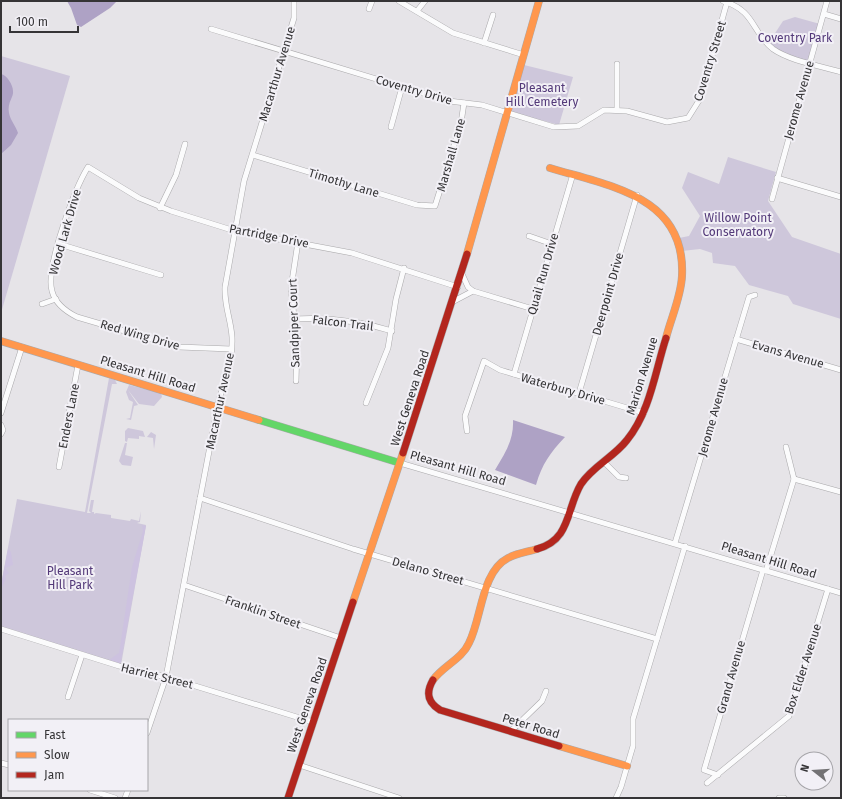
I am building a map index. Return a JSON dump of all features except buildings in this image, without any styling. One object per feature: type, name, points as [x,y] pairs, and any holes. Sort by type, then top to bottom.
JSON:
[{"type":"street","name":"Macarthur Avenue","points":[[148,730],[166,677],[218,407],[229,368],[231,330],[224,294],[244,181],[294,18],[294,1]]},
{"type":"street","points":[[369,9],[372,1]]},
{"type":"street","points":[[399,1],[453,33],[524,55]]},
{"type":"street","points":[[417,11],[425,1]]},
{"type":"street","name":"West Geneva Road","points":[[288,798],[454,300],[539,1]]},
{"type":"street","name":"Jerome Avenue","points":[[772,199],[827,1]]},
{"type":"street","points":[[725,2],[739,8],[749,16],[764,39],[774,50],[783,55],[841,72]]},
{"type":"street","name":"Coventry Street","points":[[688,118],[700,99],[725,2]]},
{"type":"street","points":[[824,14],[841,19]]},
{"type":"street","points":[[484,43],[493,15]]},
{"type":"street","name":"Coventry Drive","points":[[211,28],[449,101],[482,105],[554,127],[578,126],[604,110],[627,111],[667,122],[688,118]]},
{"type":"street","points":[[617,64],[617,110]]},
{"type":"street","points":[[391,127],[402,87]]},
{"type":"street","name":"Marshall Lane","points":[[435,206],[461,123],[464,103]]},
{"type":"street","points":[[160,208],[176,175],[185,144]]},
{"type":"street","name":"Timothy Lane","points":[[253,155],[417,206],[435,206]]},
{"type":"street","name":"Partridge Drive","points":[[88,167],[124,191],[160,208],[235,231],[352,253],[404,268],[458,287]]},
{"type":"street","name":"Wood Lark Drive","points":[[56,299],[52,292],[50,277],[76,190],[88,167]]},
{"type":"street","name":"Marion Avenue","points":[[430,702],[428,689],[434,676],[460,655],[469,643],[489,580],[502,561],[510,556],[538,550],[556,540],[570,512],[574,498],[582,484],[627,441],[644,413],[679,292],[682,269],[680,253],[673,230],[657,209],[637,195],[550,168]]},
{"type":"street","name":"Quail Run Drive","points":[[514,374],[573,174]]},
{"type":"street","points":[[777,178],[841,197]]},
{"type":"street","name":"Deerpoint Drive","points":[[579,393],[637,195]]},
{"type":"street","points":[[529,236],[552,244]]},
{"type":"street","name":"Sandpiper Court","points":[[296,381],[297,346],[291,288],[298,242]]},
{"type":"street","points":[[59,244],[161,275]]},
{"type":"street","points":[[366,403],[384,360],[392,331],[396,299],[404,268]]},
{"type":"street","points":[[462,274],[468,287],[473,291],[533,309]]},
{"type":"street","points":[[454,300],[473,291]]},
{"type":"street","name":"Jerome Avenue","points":[[675,544],[749,297],[756,295]]},
{"type":"street","points":[[42,304],[56,299]]},
{"type":"street","name":"Red Wing Drive","points":[[56,299],[65,309],[77,317],[169,345],[194,349],[231,349]]},
{"type":"street","name":"Falcon Trail","points":[[294,318],[322,318],[360,323],[392,331]]},
{"type":"street","name":"Evans Avenue","points":[[736,339],[841,370]]},
{"type":"street","name":"Pleasant Hill Road","points":[[1,341],[400,463],[841,593]]},
{"type":"street","points":[[1,413],[22,347]]},
{"type":"street","name":"Waterbury Drive","points":[[467,431],[465,416],[484,361],[500,370],[644,413]]},
{"type":"street","name":"Enders Lane","points":[[59,467],[78,364]]},
{"type":"street","points":[[1,425],[3,430],[1,434]]},
{"type":"street","points":[[786,446],[794,478],[841,492]]},
{"type":"street","points":[[604,462],[619,477],[626,478]]},
{"type":"street","name":"Grand Avenue","points":[[718,774],[704,770],[794,478]]},
{"type":"street","name":"Delano Street","points":[[200,498],[370,554],[657,639]]},
{"type":"street","points":[[616,798],[621,787],[633,746],[634,719],[685,546]]},
{"type":"street","name":"Franklin Street","points":[[184,585],[342,638]]},
{"type":"street","name":"Box Elder Avenue","points":[[707,783],[789,716],[828,589]]},
{"type":"street","name":"Harriet Street","points":[[1,631],[119,666],[166,677],[313,722]]},
{"type":"street","points":[[68,696],[82,655]]},
{"type":"street","points":[[512,731],[542,701],[546,691]]},
{"type":"street","name":"Peter Road","points":[[430,702],[440,710],[627,766]]},
{"type":"street","points":[[299,765],[399,798]]},
{"type":"street","points":[[93,791],[116,798]]},
{"type":"street","points":[[779,798],[784,798]]},
{"type":"green space","name":"Coventry Park","points":[[795,17],[820,24],[809,62],[787,55],[768,44],[783,21]]},
{"type":"green space","points":[[1,56],[70,76],[1,313]]},
{"type":"green space","name":"Pleasant Hill Cemetery","points":[[524,65],[573,77],[559,125],[511,112]]},
{"type":"green space","name":"Willow Point Conservatory","points":[[728,157],[776,172],[768,201],[792,237],[841,254],[841,319],[793,304],[788,296],[749,285],[735,266],[713,263],[712,253],[700,249],[682,251],[679,238],[689,236],[700,216],[682,188],[688,172],[719,184]]},
{"type":"green space","name":"Pleasant Hill Park","points":[[109,378],[115,380],[117,384],[112,384],[87,513],[91,513],[89,511],[91,500],[94,500],[92,512],[94,512],[94,514],[111,515],[111,518],[139,521],[141,511],[140,522],[137,523],[146,525],[121,665],[1,627],[1,585],[17,499],[85,512]]},
{"type":"green space","points":[[129,385],[161,393],[162,397],[154,406],[139,404],[128,390],[138,405],[134,406],[131,420],[126,419],[130,418],[133,402],[129,400],[126,392]]},
{"type":"green space","points":[[128,428],[143,431],[145,437],[139,436],[139,439],[128,438],[127,442],[125,441],[125,431]]},
{"type":"green space","points":[[151,432],[156,435],[154,449],[153,438],[147,437]]},
{"type":"green space","points":[[125,443],[127,443],[125,455],[133,457],[131,466],[122,465],[119,461]]},
{"type":"shaded area","points":[[67,1],[117,1],[110,8],[81,27],[77,25]]},
{"type":"shaded area","points":[[1,74],[11,83],[13,89],[9,113],[18,133],[11,145],[1,154]]},
{"type":"shaded area","points":[[513,420],[565,437],[547,459],[536,485],[495,470],[510,440]]},
{"type":"shaded area","points":[[142,525],[146,526],[120,665],[109,660],[119,653],[132,567],[143,531]]},
{"type":"shaded area","points":[[8,549],[11,552],[13,565],[5,568],[9,573],[5,576],[6,579],[2,587],[1,585]]},
{"type":"traffic: fast","points":[[259,420],[400,463]]},
{"type":"traffic: slow","points":[[467,254],[539,1]]},
{"type":"traffic: slow","points":[[550,168],[596,181],[619,189],[640,199],[658,211],[671,228],[680,249],[682,276],[678,300],[666,338]]},
{"type":"traffic: slow","points":[[1,341],[259,420]]},
{"type":"traffic: slow","points":[[353,602],[403,453]]},
{"type":"traffic: slow","points":[[433,680],[466,649],[473,633],[487,584],[499,565],[511,556],[537,549]]},
{"type":"traffic: slow","points":[[559,746],[627,766]]},
{"type":"traffic: jam","points":[[403,453],[467,254]]},
{"type":"traffic: jam","points":[[537,549],[548,545],[556,539],[562,531],[581,484],[591,472],[622,446],[635,429],[647,404],[666,338]]},
{"type":"traffic: jam","points":[[288,798],[353,602]]},
{"type":"traffic: jam","points":[[433,680],[429,689],[429,696],[432,704],[440,710],[559,746]]}]
